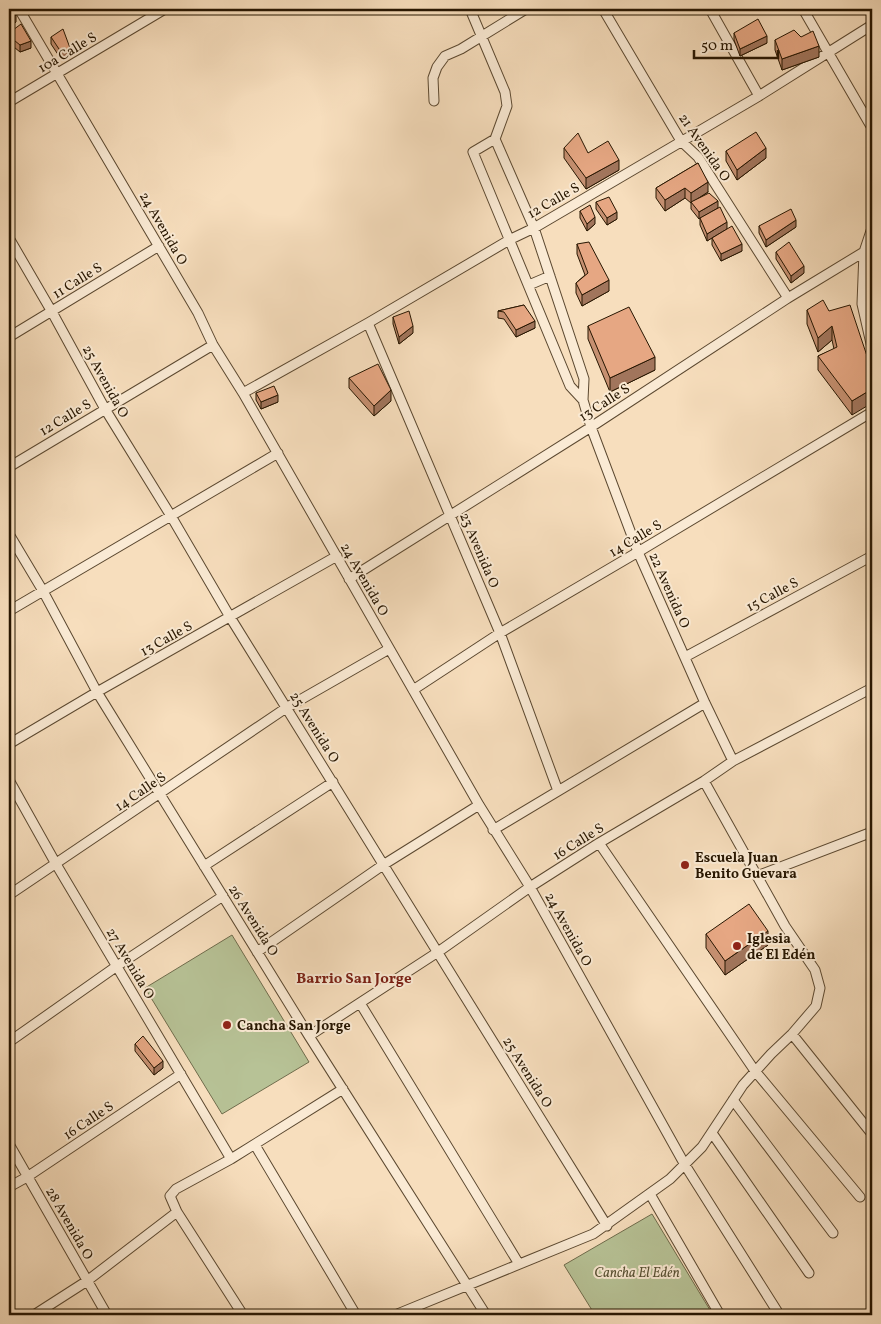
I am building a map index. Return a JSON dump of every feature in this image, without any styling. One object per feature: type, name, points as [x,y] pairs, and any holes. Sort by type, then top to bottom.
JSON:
[{"type":"street","name":"24 Avenida O","points":[[19,9],[198,312],[213,346],[278,453],[478,805],[530,887],[685,1165],[777,1311]]},
{"type":"street","name":"10a Calle S","points":[[9,102],[165,9]]},
{"type":"street","points":[[470,9],[505,92],[507,106],[495,139],[473,152],[511,239],[570,386],[583,400]]},
{"type":"street","points":[[434,101],[433,78],[445,56],[526,9]]},
{"type":"street","name":"21 Avenida O","points":[[603,9],[681,141],[698,157],[788,298]]},
{"type":"street","points":[[710,9],[759,96]]},
{"type":"street","points":[[803,9],[872,128]]},
{"type":"street","name":"12 Calle S","points":[[243,393],[368,323],[511,239],[534,228],[759,96],[872,24]]},
{"type":"street","points":[[495,139],[534,228],[584,379],[583,400]]},
{"type":"street","points":[[872,228],[862,304],[872,348]]},
{"type":"street","name":"25 Avenida O","points":[[9,238],[106,409],[230,618],[606,1226]]},
{"type":"street","name":"11 Calle S","points":[[9,337],[159,246]]},
{"type":"street","name":"13 Calle S","points":[[349,579],[591,427],[788,298],[868,249]]},
{"type":"street","points":[[529,285],[550,276]]},
{"type":"street","name":"23 Avenida O","points":[[368,323],[500,633],[558,791]]},
{"type":"street","name":"12 Calle S","points":[[9,467],[213,346]]},
{"type":"street","name":"22 Avenida O","points":[[583,400],[591,427],[638,552],[684,657],[733,761]]},
{"type":"street","name":"14 Calle S","points":[[413,690],[500,633],[872,412]]},
{"type":"street","points":[[9,611],[278,453]]},
{"type":"street","name":"26 Avenida O","points":[[9,534],[43,591],[97,692],[343,1089],[486,1315]]},
{"type":"street","name":"13 Calle S","points":[[9,744],[336,556]]},
{"type":"street","name":"15 Calle S","points":[[684,657],[872,556]]},
{"type":"street","name":"14 Calle S","points":[[9,895],[286,708],[389,649]]},
{"type":"street","name":"16 Calle S","points":[[310,1036],[438,952],[530,887],[599,843],[704,781],[733,761],[872,688]]},
{"type":"street","points":[[493,830],[705,703]]},
{"type":"street","name":"27 Avenida O","points":[[9,780],[56,864],[231,1159]]},
{"type":"street","points":[[395,1315],[593,1234],[650,1194],[670,1179],[702,1147],[755,1072],[816,1006],[820,988],[815,970],[785,926],[704,781]]},
{"type":"street","points":[[204,866],[333,782]]},
{"type":"street","points":[[258,952],[383,865],[478,805]]},
{"type":"street","points":[[757,876],[872,832]]},
{"type":"street","points":[[599,843],[755,1072],[860,1197]]},
{"type":"street","points":[[9,1042],[117,966],[223,896]]},
{"type":"street","points":[[360,1003],[519,1264]]},
{"type":"street","points":[[792,1034],[872,1134]]},
{"type":"street","name":"16 Calle S","points":[[9,1187],[28,1177],[181,1074]]},
{"type":"street","points":[[243,1315],[177,1212],[170,1196],[176,1189],[231,1159],[343,1089]]},
{"type":"street","points":[[734,1100],[833,1233]]},
{"type":"street","points":[[712,1134],[809,1273]]},
{"type":"street","name":"28 Avenida O","points":[[9,1144],[107,1315]]},
{"type":"street","points":[[254,1145],[356,1315]]},
{"type":"street","points":[[650,1194],[720,1315]]},
{"type":"street","points":[[34,1315],[87,1281],[177,1212]]},
{"type":"green space","name":"Cancha San Jorge","points":[[232,935],[309,1062],[222,1114],[145,988]]},
{"type":"green space","name":"Cancha El Edén","points":[[652,1214],[713,1315],[595,1315],[564,1265]]},
{"type":"building","points":[[9,9],[13,9],[16,15],[9,21]]},
{"type":"building","points":[[758,19],[767,36],[740,49],[734,33]]},
{"type":"building","points":[[21,24],[31,41],[20,45],[9,36],[9,33]]},
{"type":"building","points":[[63,29],[70,48],[61,52],[51,37]]},
{"type":"building","points":[[794,30],[801,37],[813,31],[819,46],[782,59],[775,40]]},
{"type":"building","points":[[756,132],[766,148],[737,170],[726,151]]},
{"type":"building","points":[[578,133],[588,153],[608,141],[619,160],[586,178],[564,148]]},
{"type":"building","points":[[698,163],[708,182],[691,193],[685,188],[665,200],[656,188]]},
{"type":"building","points":[[709,193],[718,201],[699,212],[691,202]]},
{"type":"building","points":[[609,197],[617,212],[607,218],[596,202]]},
{"type":"building","points":[[590,205],[595,217],[587,224],[580,211]]},
{"type":"building","points":[[720,207],[727,222],[707,234],[700,218]]},
{"type":"building","points":[[791,209],[796,220],[766,240],[759,226]]},
{"type":"building","points":[[732,226],[742,244],[721,254],[712,238]]},
{"type":"building","points":[[589,242],[609,280],[582,295],[576,283],[588,273],[577,244]]},
{"type":"building","points":[[789,242],[804,266],[791,276],[776,252]]},
{"type":"building","points":[[823,300],[829,311],[850,305],[872,371],[872,389],[852,401],[818,356],[837,347],[832,326],[818,338],[807,310]]},
{"type":"building","points":[[524,305],[535,321],[516,330],[504,312],[498,311]]},
{"type":"building","points":[[629,307],[655,357],[610,378],[588,326]]},
{"type":"building","points":[[409,311],[413,326],[399,337],[393,317]]},
{"type":"building","points":[[378,364],[391,390],[374,406],[349,378]]},
{"type":"building","points":[[274,386],[278,395],[261,402],[256,393]]},
{"type":"building","points":[[749,904],[768,931],[725,961],[706,934]]},
{"type":"building","points":[[143,1036],[163,1061],[154,1068],[135,1044]]},
{"type":"place","name":"Escuela Juan Benito Guevara","points":[[685,865]]},
{"type":"place","name":"Iglesia de El Edén","points":[[737,946]]},
{"type":"place","name":"Cancha San Jorge","points":[[227,1025]]},
{"type":"district","name":"Barrio San Jorge","points":[[354,978]]}]
